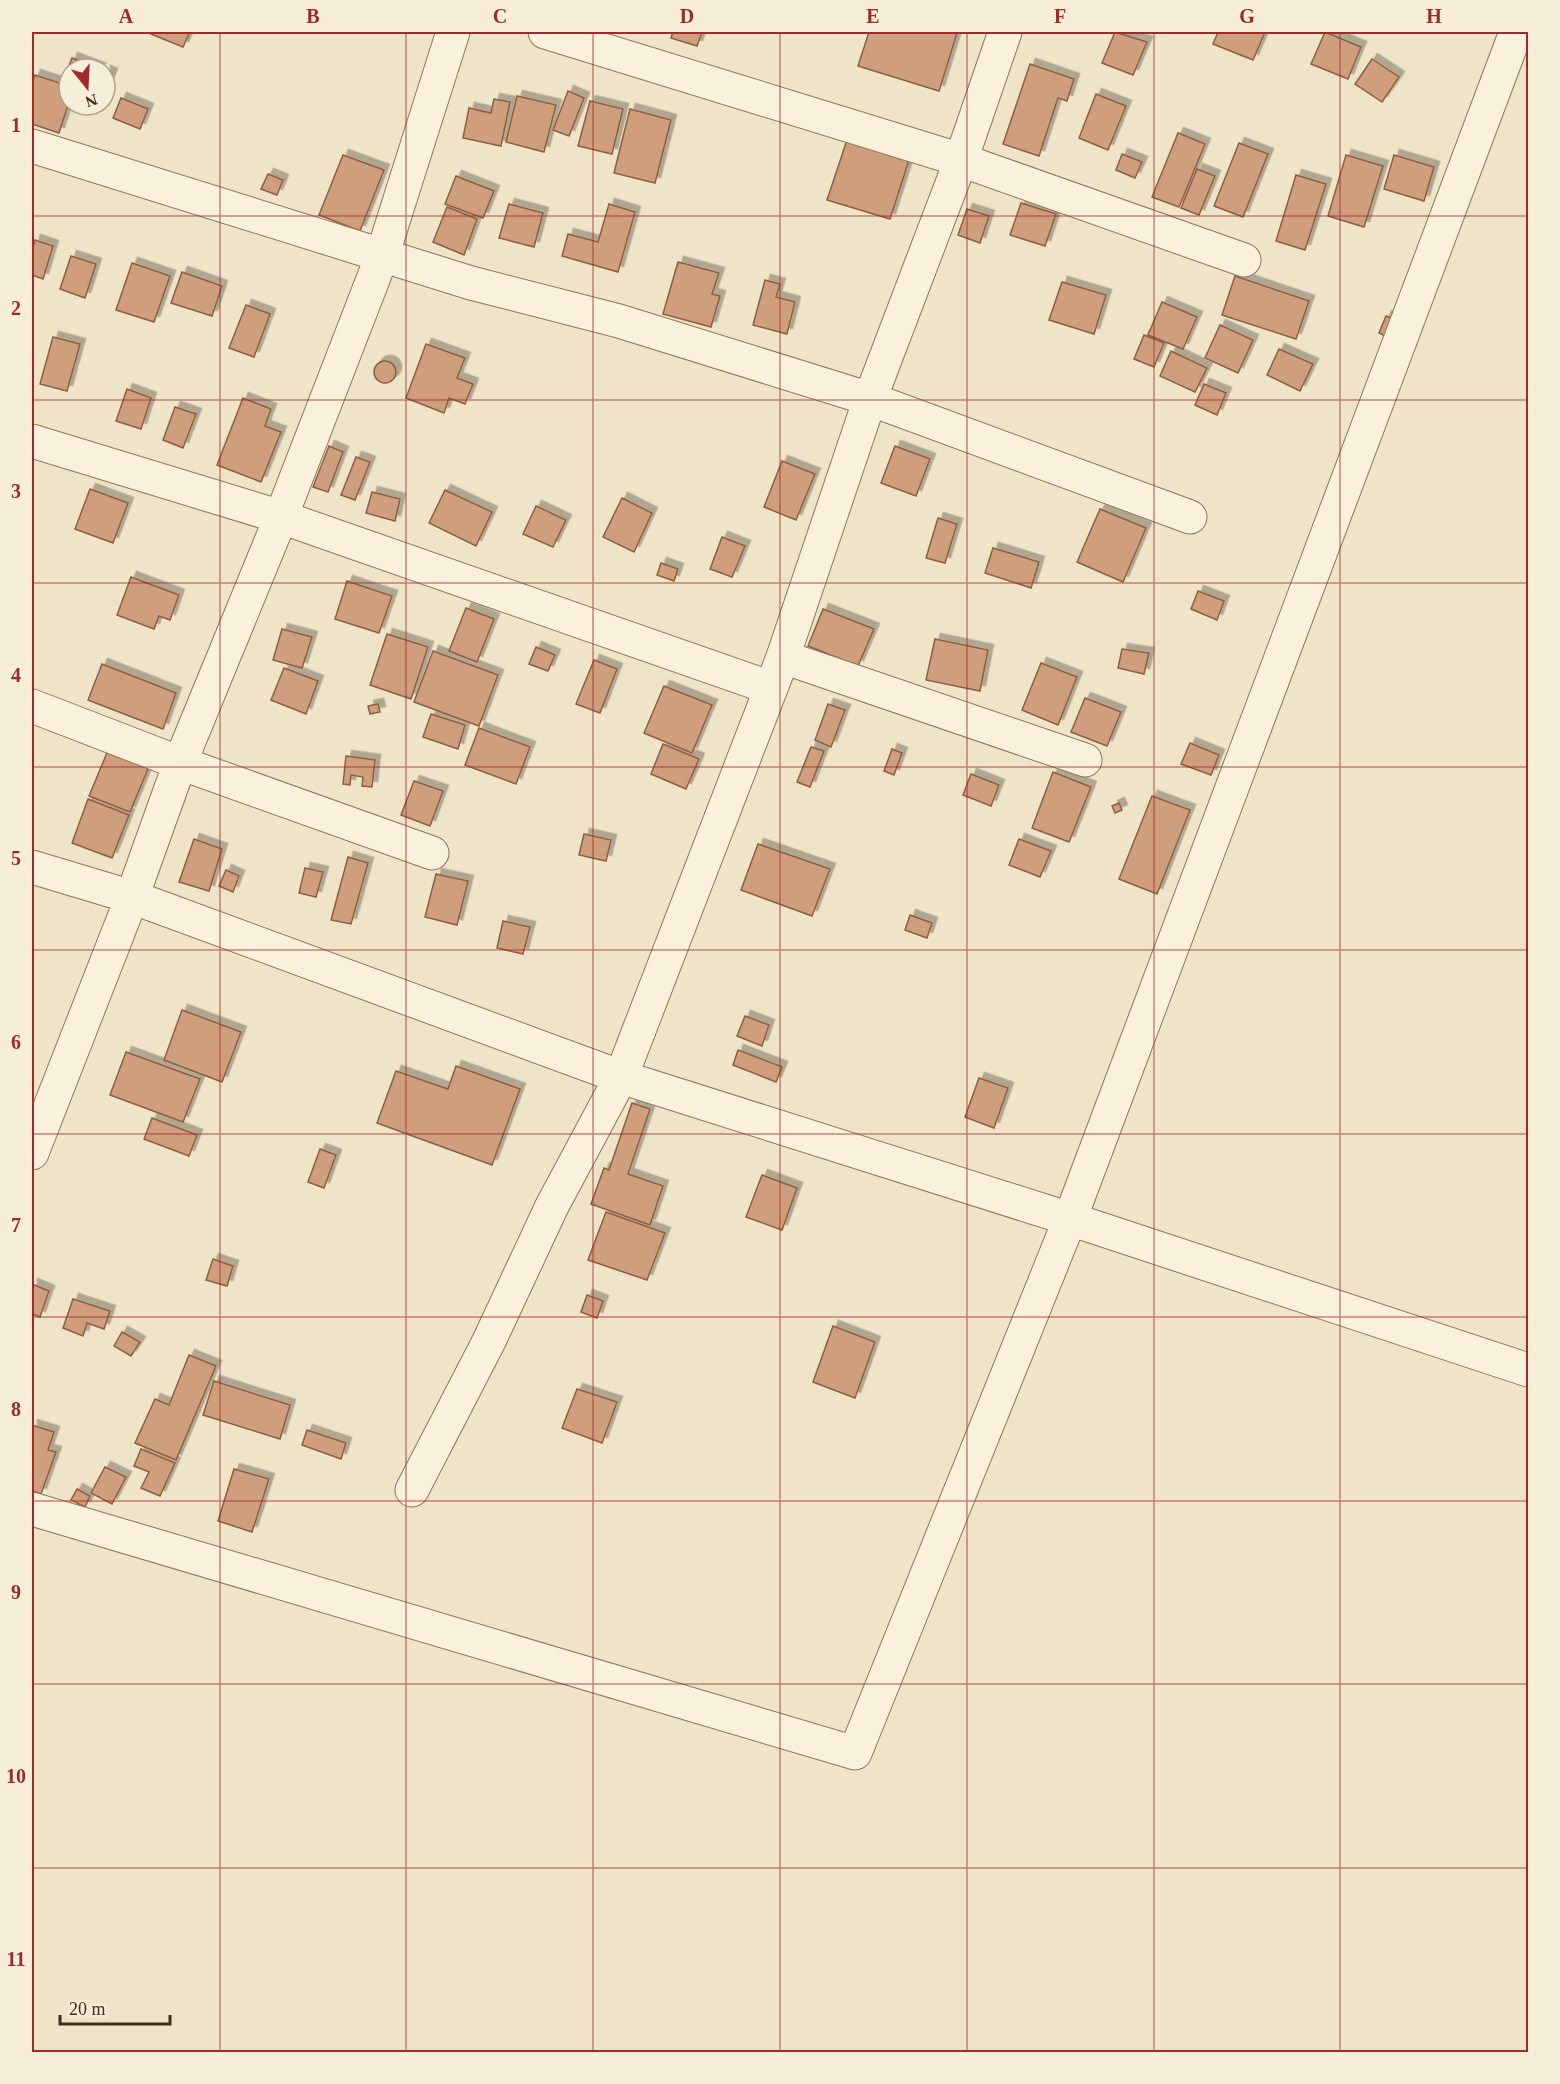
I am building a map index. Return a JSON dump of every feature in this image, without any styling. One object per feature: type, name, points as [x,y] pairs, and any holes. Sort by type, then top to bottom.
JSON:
[{"type":"street","points":[[32,1153],[132,897],[180,763],[281,517],[382,256],[453,32]]},
{"type":"street","points":[[545,32],[962,160],[1244,260]]},
{"type":"street","points":[[412,1490],[489,1341],[552,1206],[621,1077],[783,657],[870,399],[962,160],[1005,32]]},
{"type":"street","points":[[32,1509],[855,1753],[1070,1219],[1516,32]]},
{"type":"street","points":[[32,146],[471,284],[619,321],[870,399],[1190,518]]},
{"type":"street","points":[[32,441],[281,517],[771,688]]},
{"type":"street","points":[[783,657],[1085,760]]},
{"type":"street","points":[[32,706],[180,763],[432,853]]},
{"type":"street","points":[[32,867],[132,897],[621,1077],[1070,1219],[1528,1370]]},
{"type":"building","points":[[146,32],[190,32],[183,47]]},
{"type":"building","points":[[673,32],[702,32],[697,46],[671,38]]},
{"type":"building","points":[[869,32],[957,33],[939,91],[858,66]]},
{"type":"building","points":[[1115,32],[1147,42],[1133,75],[1102,63]]},
{"type":"building","points":[[1218,32],[1265,32],[1253,60],[1213,44]]},
{"type":"building","points":[[1325,32],[1361,47],[1348,79],[1311,64]]},
{"type":"building","points":[[1372,59],[1399,77],[1382,102],[1355,84]]},
{"type":"building","points":[[1030,64],[1074,79],[1067,101],[1058,98],[1039,156],[1003,144]]},
{"type":"building","points":[[35,75],[57,82],[57,117],[64,117],[59,133],[32,124],[32,84]]},
{"type":"building","points":[[568,91],[584,98],[569,136],[553,130]]},
{"type":"building","points":[[1096,94],[1126,106],[1108,150],[1079,138]]},
{"type":"building","points":[[517,96],[556,105],[544,152],[506,142]]},
{"type":"building","points":[[121,98],[148,109],[140,129],[113,118],[117,117],[117,108]]},
{"type":"building","points":[[494,99],[510,102],[501,146],[463,138],[469,108],[491,113]]},
{"type":"building","points":[[590,101],[623,109],[612,154],[578,146]]},
{"type":"building","points":[[630,109],[671,120],[655,183],[614,173]]},
{"type":"building","points":[[1178,133],[1205,144],[1179,207],[1152,197]]},
{"type":"building","points":[[848,137],[910,157],[890,219],[827,200]]},
{"type":"building","points":[[1239,143],[1268,154],[1243,217],[1214,206]]},
{"type":"building","points":[[1122,154],[1142,162],[1135,178],[1116,170]]},
{"type":"building","points":[[343,155],[384,170],[360,231],[319,215]]},
{"type":"building","points":[[1346,155],[1383,166],[1364,227],[1328,216]]},
{"type":"building","points":[[1394,155],[1434,167],[1424,201],[1384,189]]},
{"type":"building","points":[[1197,169],[1215,176],[1199,215],[1181,208]]},
{"type":"building","points":[[268,174],[283,180],[277,195],[261,189]]},
{"type":"building","points":[[1296,175],[1326,184],[1305,250],[1276,241]]},
{"type":"building","points":[[456,176],[494,191],[483,218],[445,204]]},
{"type":"building","points":[[1021,203],[1056,214],[1045,246],[1010,235]]},
{"type":"building","points":[[509,204],[543,213],[534,247],[499,238]]},
{"type":"building","points":[[609,204],[635,212],[618,272],[562,256],[568,234],[598,242]]},
{"type":"building","points":[[447,207],[477,219],[464,255],[433,242]]},
{"type":"building","points":[[967,209],[989,216],[980,243],[958,235]]},
{"type":"building","points":[[35,240],[53,246],[43,279],[32,275],[32,251]]},
{"type":"building","points":[[71,256],[96,264],[85,298],[60,289]]},
{"type":"building","points":[[678,262],[719,273],[712,294],[720,296],[711,327],[663,314]]},
{"type":"building","points":[[132,263],[170,276],[154,322],[116,310]]},
{"type":"building","points":[[182,272],[222,286],[212,316],[171,303]]},
{"type":"building","points":[[1235,276],[1309,301],[1296,339],[1222,315]]},
{"type":"building","points":[[765,280],[780,284],[776,297],[795,302],[787,334],[753,325]]},
{"type":"building","points":[[1062,282],[1106,295],[1094,334],[1049,320]]},
{"type":"building","points":[[1162,302],[1197,317],[1183,349],[1148,335]]},
{"type":"building","points":[[246,305],[270,314],[254,357],[229,348]]},
{"type":"building","points":[[1386,316],[1409,326],[1401,344],[1379,333]]},
{"type":"building","points":[[1220,325],[1253,340],[1238,373],[1205,358]]},
{"type":"building","points":[[1144,335],[1164,343],[1154,367],[1134,359]]},
{"type":"building","points":[[53,337],[80,344],[67,391],[40,384]]},
{"type":"building","points":[[426,344],[465,358],[457,378],[473,384],[465,404],[449,398],[444,413],[406,398]]},
{"type":"building","points":[[1279,349],[1313,364],[1300,391],[1267,375]]},
{"type":"building","points":[[1171,351],[1207,368],[1195,392],[1160,376]]},
{"type":"building","points":[[385,361],[393,364],[396,372],[393,380],[385,383],[377,380],[374,372],[377,364]]},
{"type":"building","points":[[1204,384],[1226,393],[1217,415],[1195,405]]},
{"type":"building","points":[[127,389],[151,398],[141,429],[116,421]]},
{"type":"building","points":[[243,398],[271,409],[265,426],[281,432],[261,482],[217,465]]},
{"type":"building","points":[[175,407],[196,414],[183,448],[163,440]]},
{"type":"building","points":[[329,446],[343,452],[328,492],[313,487]]},
{"type":"building","points":[[895,446],[930,459],[916,496],[881,483]]},
{"type":"building","points":[[356,457],[370,462],[355,500],[341,495]]},
{"type":"building","points":[[782,461],[815,474],[796,520],[764,507]]},
{"type":"building","points":[[90,489],[128,503],[113,543],[75,529]]},
{"type":"building","points":[[445,490],[492,512],[476,546],[429,523]]},
{"type":"building","points":[[372,492],[400,499],[395,521],[366,513]]},
{"type":"building","points":[[622,498],[652,513],[634,552],[603,537]]},
{"type":"building","points":[[536,506],[566,520],[553,547],[523,534]]},
{"type":"building","points":[[1100,509],[1146,528],[1123,582],[1077,562]]},
{"type":"building","points":[[938,518],[957,524],[945,563],[926,558]]},
{"type":"building","points":[[722,537],[745,546],[732,577],[710,569]]},
{"type":"building","points":[[993,548],[1039,562],[1031,588],[985,573]]},
{"type":"building","points":[[661,563],[678,569],[674,581],[657,575]]},
{"type":"building","points":[[131,577],[179,595],[170,620],[159,616],[154,629],[117,615]]},
{"type":"building","points":[[347,581],[392,596],[379,633],[335,619]]},
{"type":"building","points":[[1198,591],[1224,601],[1217,620],[1191,609]]},
{"type":"building","points":[[466,608],[494,619],[477,662],[449,651]]},
{"type":"building","points":[[823,609],[874,629],[858,666],[808,646]]},
{"type":"building","points":[[282,629],[312,637],[302,668],[273,660]]},
{"type":"building","points":[[387,634],[428,647],[411,699],[370,685]]},
{"type":"building","points":[[935,639],[988,650],[980,691],[926,680]]},
{"type":"building","points":[[536,647],[555,655],[548,671],[529,664]]},
{"type":"building","points":[[1122,649],[1149,653],[1144,674],[1118,668]]},
{"type":"building","points":[[433,651],[498,675],[479,726],[414,702]]},
{"type":"building","points":[[594,660],[617,669],[600,713],[576,704]]},
{"type":"building","points":[[1041,663],[1077,677],[1058,725],[1022,710]]},
{"type":"building","points":[[102,664],[176,693],[163,729],[88,700]]},
{"type":"building","points":[[284,668],[318,681],[306,714],[271,700]]},
{"type":"building","points":[[664,686],[712,705],[692,753],[644,733]]},
{"type":"building","points":[[1085,698],[1121,712],[1107,746],[1071,732]]},
{"type":"building","points":[[378,704],[380,712],[370,714],[368,706]]},
{"type":"building","points":[[828,704],[845,710],[831,747],[815,740]]},
{"type":"building","points":[[431,714],[465,725],[458,749],[423,737]]},
{"type":"building","points":[[479,728],[530,747],[516,784],[465,765]]},
{"type":"building","points":[[1190,743],[1219,755],[1211,775],[1181,764]]},
{"type":"building","points":[[663,744],[699,759],[686,789],[651,774]]},
{"type":"building","points":[[811,747],[824,751],[810,787],[797,782]]},
{"type":"building","points":[[109,748],[150,764],[130,812],[89,796]]},
{"type":"building","points":[[892,749],[902,753],[894,775],[884,771]]},
{"type":"building","points":[[346,756],[375,760],[372,787],[362,786],[363,777],[351,775],[350,785],[343,784]]},
{"type":"building","points":[[1053,772],[1091,787],[1069,842],[1032,828]]},
{"type":"building","points":[[971,774],[999,785],[991,806],[963,795]]},
{"type":"building","points":[[414,781],[443,791],[430,826],[401,815]]},
{"type":"building","points":[[1152,796],[1190,810],[1157,894],[1119,879]]},
{"type":"building","points":[[88,799],[129,815],[112,858],[72,843]]},
{"type":"building","points":[[1119,803],[1122,810],[1115,813],[1112,806]]},
{"type":"building","points":[[584,834],[611,840],[606,861],[579,855]]},
{"type":"building","points":[[194,839],[222,849],[209,891],[179,882]]},
{"type":"building","points":[[1019,839],[1051,851],[1040,877],[1009,865]]},
{"type":"building","points":[[758,844],[830,869],[812,916],[741,890]]},
{"type":"building","points":[[348,857],[368,863],[351,924],[331,920]]},
{"type":"building","points":[[305,868],[323,872],[316,897],[299,893]]},
{"type":"building","points":[[226,870],[239,876],[233,892],[219,886]]},
{"type":"building","points":[[436,874],[468,881],[457,925],[425,917]]},
{"type":"building","points":[[910,915],[932,923],[927,938],[905,930]]},
{"type":"building","points":[[503,921],[530,927],[523,954],[497,948]]},
{"type":"building","points":[[182,1010],[241,1032],[222,1082],[164,1060]]},
{"type":"building","points":[[745,1016],[769,1025],[762,1046],[737,1036]]},
{"type":"building","points":[[738,1050],[782,1067],[776,1082],[733,1065]]},
{"type":"building","points":[[126,1052],[200,1079],[183,1122],[110,1095]]},
{"type":"building","points":[[456,1066],[520,1089],[492,1165],[377,1123],[396,1071],[448,1089]]},
{"type":"building","points":[[979,1078],[1008,1088],[994,1128],[965,1117]]},
{"type":"building","points":[[632,1103],[650,1109],[628,1174],[663,1186],[650,1225],[591,1204],[604,1168],[609,1170]]},
{"type":"building","points":[[152,1118],[197,1135],[189,1156],[144,1139]]},
{"type":"building","points":[[320,1149],[336,1155],[324,1188],[308,1182]]},
{"type":"building","points":[[762,1175],[797,1188],[782,1230],[746,1217]]},
{"type":"building","points":[[606,1212],[665,1233],[647,1280],[588,1260]]},
{"type":"building","points":[[213,1259],[233,1266],[227,1286],[206,1280]]},
{"type":"building","points":[[32,1284],[49,1291],[40,1317],[32,1314]]},
{"type":"building","points":[[587,1295],[603,1301],[597,1318],[581,1312]]},
{"type":"building","points":[[73,1299],[110,1311],[104,1329],[87,1323],[83,1336],[63,1328]]},
{"type":"building","points":[[833,1326],[875,1342],[855,1398],[813,1382]]},
{"type":"building","points":[[122,1332],[140,1342],[131,1356],[114,1346]]},
{"type":"building","points":[[189,1355],[216,1366],[176,1460],[135,1443],[155,1399],[169,1405]]},
{"type":"building","points":[[214,1381],[290,1405],[280,1439],[203,1415]]},
{"type":"building","points":[[577,1389],[617,1402],[602,1443],[562,1428]]},
{"type":"building","points":[[32,1425],[54,1432],[48,1450],[56,1452],[41,1494],[32,1491]]},
{"type":"building","points":[[307,1430],[346,1443],[341,1459],[302,1445]]},
{"type":"building","points":[[141,1449],[175,1463],[160,1496],[141,1488],[149,1472],[134,1466]]},
{"type":"building","points":[[105,1467],[126,1477],[112,1504],[91,1493]]},
{"type":"building","points":[[234,1469],[269,1479],[252,1532],[218,1521]]},
{"type":"building","points":[[77,1489],[90,1496],[85,1507],[71,1500]]}]
